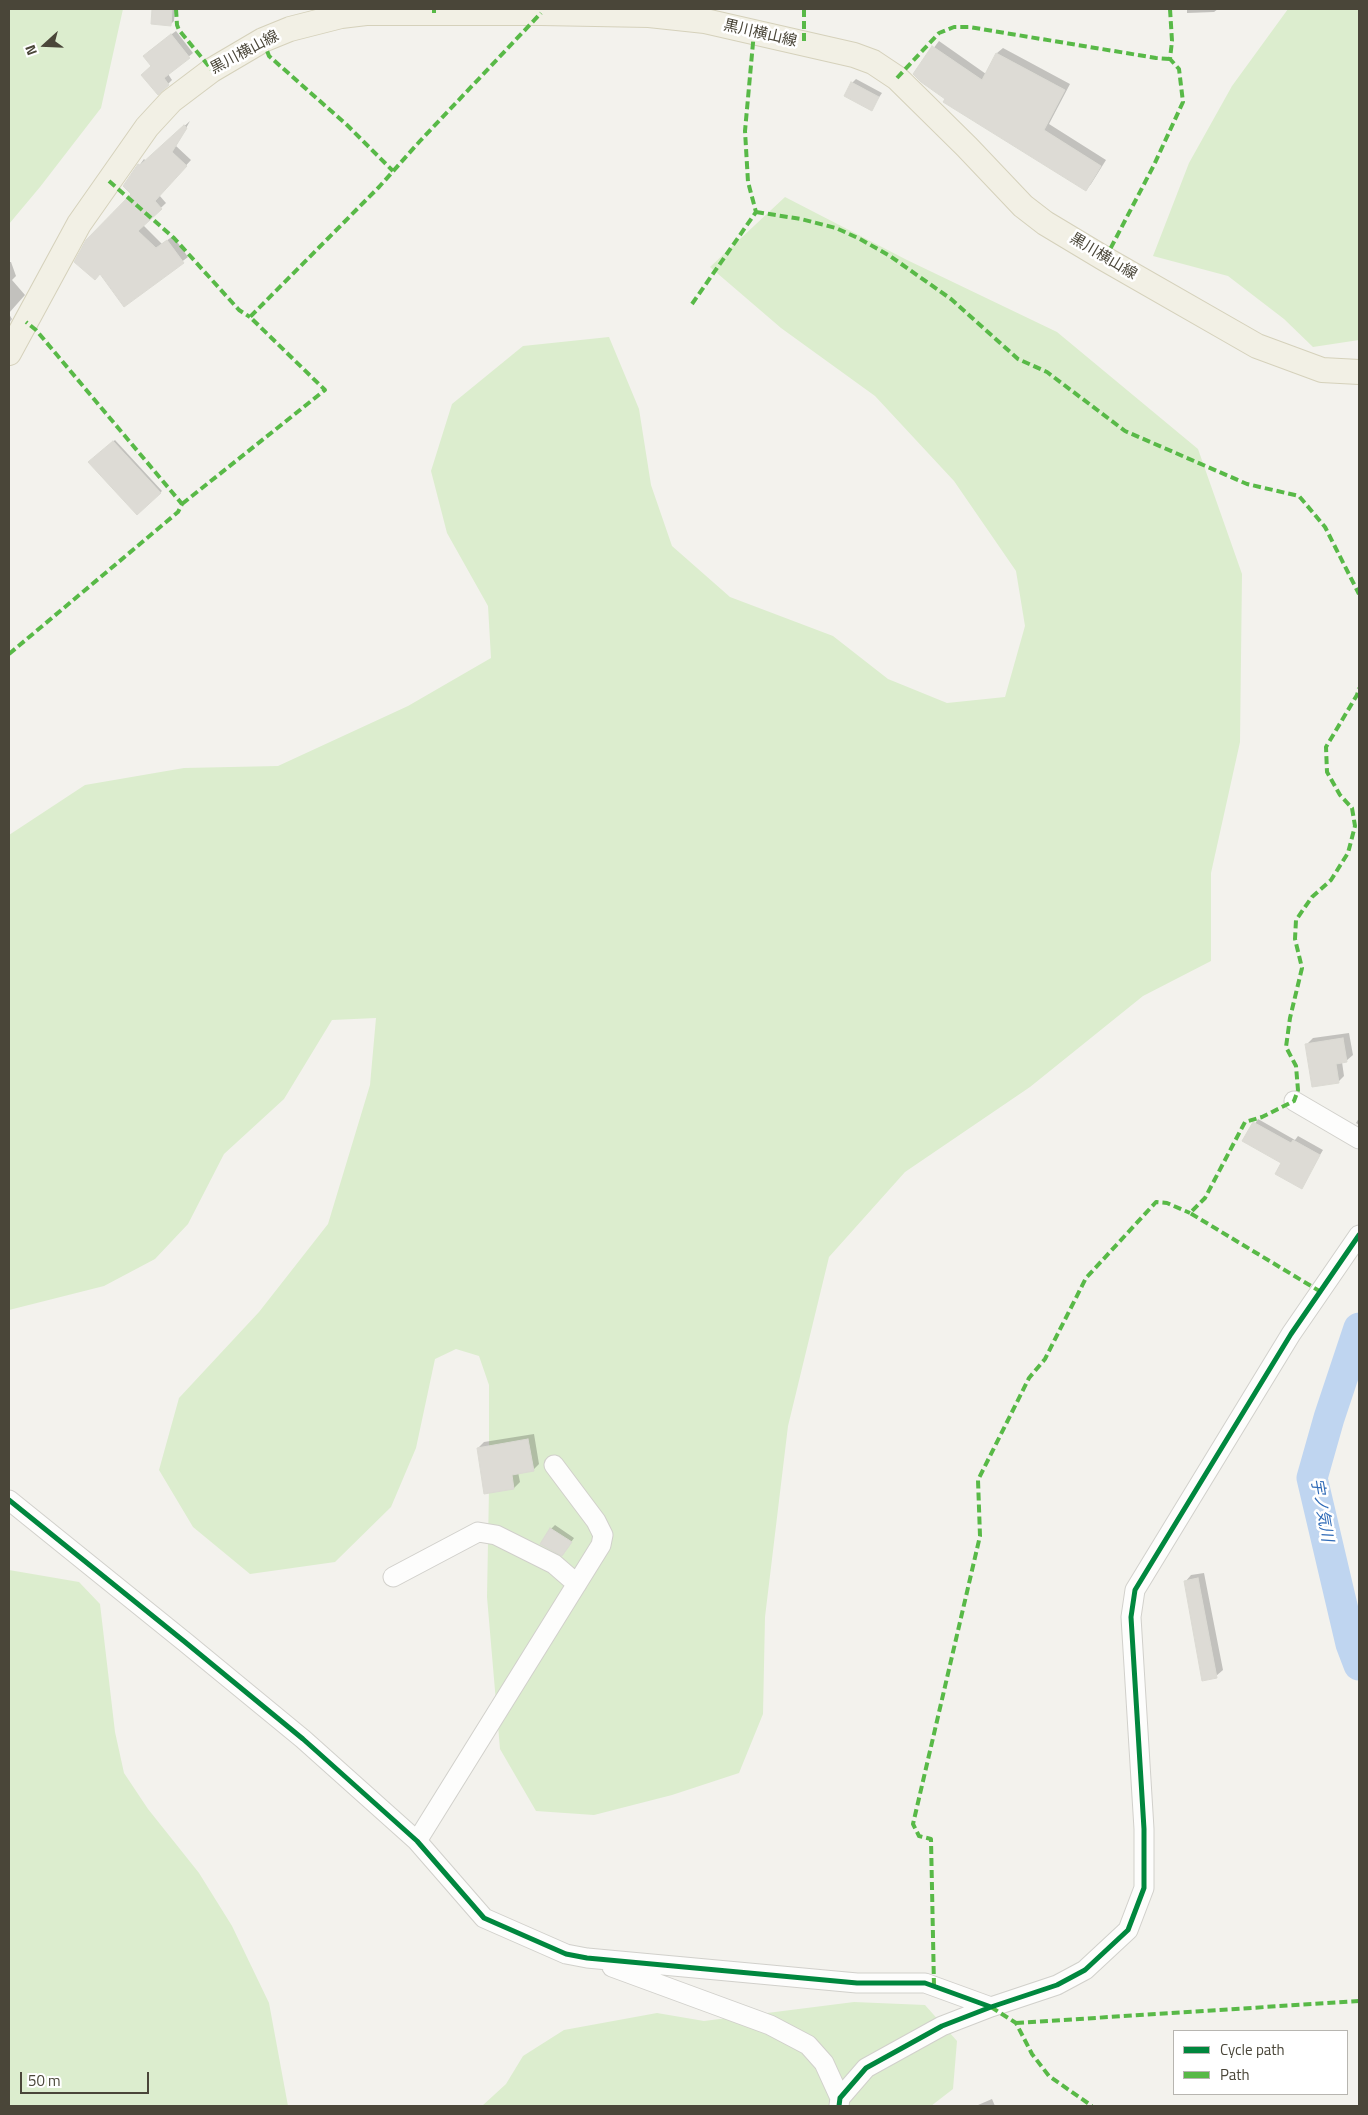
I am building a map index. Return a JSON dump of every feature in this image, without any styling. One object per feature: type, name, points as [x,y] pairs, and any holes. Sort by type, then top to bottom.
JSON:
[{"type":"main road","name":"黒川横山線","points":[[9,353],[79,224],[147,127],[188,86],[233,56],[263,40],[290,29],[341,16],[366,13],[551,13],[649,15],[705,21],[854,55],[873,62],[897,78],[1023,206],[1045,223],[1258,346],[1322,370],[1359,372]]},
{"type":"street","points":[[1294,1100],[1359,1139]]},
{"type":"street","points":[[840,2102],[866,2068],[942,2026],[1057,1985],[1085,1970],[1128,1930],[1144,1888],[1144,1829],[1131,1617],[1135,1590],[1291,1334],[1359,1235]]},
{"type":"street","points":[[417,1841],[601,1545],[603,1535],[596,1521],[554,1465]]},
{"type":"street","points":[[9,1500],[303,1739],[417,1841],[484,1918],[566,1954],[587,1958],[857,1983],[926,1983],[991,2007]]},
{"type":"street","points":[[393,1577],[478,1532],[496,1534],[554,1564],[577,1584]]},
{"type":"street","points":[[587,1958],[770,2025],[808,2045],[824,2063],[840,2102]]},
{"type":"green space","points":[[9,9],[123,9],[101,108],[9,224]]},
{"type":"green space","points":[[1288,9],[1359,9],[1359,340],[1313,347],[1284,319],[1228,276],[1153,256],[1189,163],[1232,86]]},
{"type":"green space","points":[[785,197],[907,260],[1057,332],[1198,449],[1242,574],[1240,742],[1211,873],[1211,961],[1143,996],[1030,1087],[905,1172],[829,1257],[788,1426],[765,1617],[763,1714],[739,1773],[672,1795],[594,1815],[536,1811],[500,1749],[487,1597],[489,1385],[479,1356],[456,1349],[435,1359],[416,1448],[391,1507],[335,1562],[250,1574],[193,1527],[159,1470],[179,1398],[259,1312],[328,1224],[370,1085],[376,1018],[332,1020],[284,1099],[224,1154],[188,1224],[155,1259],[104,1286],[9,1310],[9,835],[85,785],[184,768],[278,766],[408,706],[491,658],[488,606],[447,533],[431,471],[452,404],[523,346],[609,337],[639,409],[651,485],[672,546],[730,597],[833,636],[888,679],[947,703],[1005,697],[1025,626],[1016,571],[954,481],[875,396],[781,328],[710,267]]},
{"type":"green space","points":[[9,1570],[79,1582],[100,1604],[115,1732],[124,1773],[148,1809],[199,1873],[232,1926],[269,2003],[288,2106],[9,2106]]},
{"type":"green space","points":[[854,2002],[925,2005],[957,2041],[953,2089],[931,2106],[482,2106],[506,2084],[523,2056],[564,2030],[657,2013],[704,2021]]},
{"type":"building","points":[[152,9],[172,9],[171,26],[151,24]]},
{"type":"building","points":[[171,34],[190,58],[164,78],[169,85],[158,95],[141,75],[151,66],[143,56]]},
{"type":"building","points":[[932,46],[982,80],[996,53],[1065,90],[1044,130],[1101,166],[1086,191],[943,102],[945,99],[921,82],[913,74]]},
{"type":"building","points":[[851,82],[879,97],[872,111],[844,96]]},
{"type":"building","points":[[184,125],[187,128],[172,152],[187,166],[155,201],[162,209],[138,231],[156,248],[167,240],[184,263],[124,307],[100,274],[95,280],[74,262],[86,240],[131,194],[123,186],[138,164],[140,165]]},
{"type":"building","points":[[113,441],[161,493],[137,515],[88,462]]},
{"type":"building","points":[[1343,1038],[1347,1062],[1336,1064],[1339,1083],[1312,1087],[1305,1044]]},
{"type":"building","points":[[1253,1122],[1291,1143],[1293,1140],[1320,1155],[1302,1189],[1275,1174],[1281,1163],[1242,1141]]},
{"type":"building","points":[[528,1439],[534,1471],[512,1475],[514,1489],[484,1494],[477,1448]]},
{"type":"building","points":[[550,1528],[572,1542],[562,1556],[540,1544]]},
{"type":"building","points":[[1198,1578],[1217,1678],[1202,1681],[1184,1581]]},
{"type":"waterway","name":"宇ノ気川","points":[[1359,1328],[1329,1418],[1312,1478],[1351,1644],[1359,1665]]},
{"type":"marked path","points":[[176,9],[179,30],[212,70]]},
{"type":"marked path","points":[[804,9],[804,44]]},
{"type":"marked path","points":[[1105,259],[1154,165],[1183,102],[1179,69],[1170,59],[1172,41],[1170,9]]},
{"type":"marked path","points":[[182,504],[325,390],[250,317],[379,187],[541,13]]},
{"type":"marked path","points":[[897,78],[939,33],[954,27],[969,27],[1170,59]]},
{"type":"marked path","points":[[692,304],[756,212],[748,182],[745,131],[754,32]]},
{"type":"marked path","points":[[263,40],[269,56],[347,125],[393,171]]},
{"type":"marked path","points":[[109,181],[174,238],[239,310],[250,317]]},
{"type":"marked path","points":[[756,212],[801,219],[836,228],[860,239],[890,256],[951,299],[1018,359],[1047,372],[1125,431],[1247,484],[1299,496],[1325,527],[1359,594]]},
{"type":"marked path","points":[[9,654],[178,512],[182,504],[36,330],[26,322]]},
{"type":"marked path","points":[[1321,1292],[1190,1213],[1205,1198],[1245,1122],[1262,1117],[1294,1101],[1298,1090],[1296,1066],[1286,1047],[1290,1018],[1302,968],[1295,939],[1296,920],[1312,897],[1331,880],[1348,853],[1355,826],[1352,808],[1340,795],[1327,772],[1326,747],[1357,695],[1359,688]]},
{"type":"marked path","points":[[934,1986],[931,1839],[919,1836],[913,1824],[980,1536],[978,1480],[1029,1378],[1045,1359],[1086,1278],[1156,1202],[1167,1203],[1190,1213]]},
{"type":"marked path","points":[[1016,2023],[1359,2001]]},
{"type":"marked path","points":[[991,2007],[1016,2023],[1032,2054],[1049,2076],[1092,2106]]},
{"type":"cycle path","points":[[839,2106],[840,2098],[866,2068],[942,2026],[1057,1985],[1085,1970],[1128,1930],[1144,1888],[1144,1829],[1131,1617],[1135,1590],[1291,1334],[1359,1235]]},
{"type":"cycle path","points":[[9,1500],[303,1739],[417,1841],[484,1918],[566,1954],[587,1958],[857,1983],[925,1983],[991,2007]]}]
